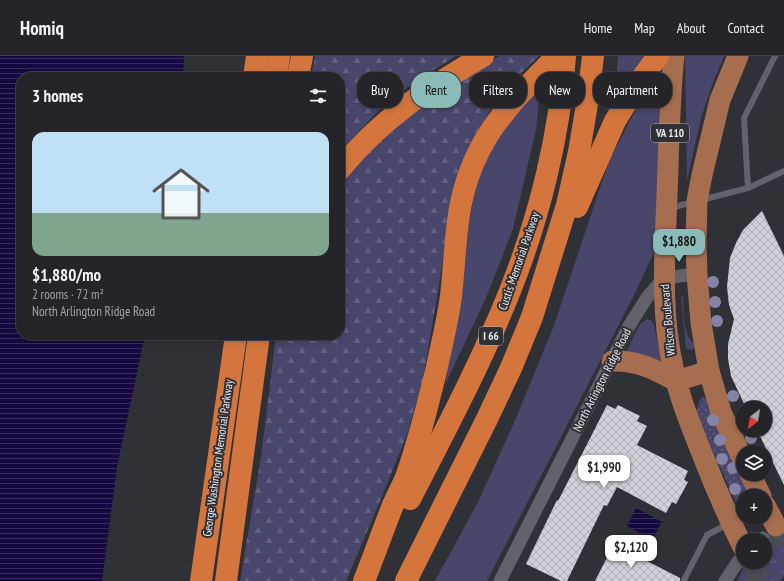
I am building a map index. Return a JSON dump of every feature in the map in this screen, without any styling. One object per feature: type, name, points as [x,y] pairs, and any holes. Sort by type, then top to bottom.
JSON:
[{"type":"highway","points":[[255,72],[257,56]]},
{"type":"highway","points":[[277,72],[279,56]]},
{"type":"highway","points":[[299,72],[302,56]]},
{"type":"highway","points":[[345,163],[366,139],[401,108],[448,76],[483,56]]},
{"type":"highway","name":"I 66","points":[[406,581],[488,419],[532,317],[567,205],[579,152],[593,56]]},
{"type":"highway","points":[[532,317],[571,221],[615,120],[640,80],[663,57]]},
{"type":"highway","points":[[365,581],[393,506],[405,479],[421,430],[445,329],[451,296],[457,222],[469,175],[480,148],[502,115],[524,88],[562,61]]},
{"type":"highway","name":"Custis Memorial Parkway","points":[[365,581],[404,511],[465,391],[510,291],[529,238],[556,130],[562,61]]},
{"type":"highway","points":[[224,416],[226,340]]},
{"type":"highway","name":"George Washington Memorial Parkway","points":[[201,581],[235,340]]},
{"type":"highway","name":"George Washington Memorial Parkway","points":[[226,581],[258,340]]},
{"type":"highway","points":[[244,449],[270,340]]},
{"type":"main road","points":[[736,445],[721,412],[709,371],[701,323],[696,274],[696,221],[697,201],[702,175],[720,100],[738,56]]},
{"type":"main road","name":"Wilson Boulevard","points":[[663,57],[671,85],[664,278],[665,318],[672,366],[689,421],[721,502],[736,533]]},
{"type":"main road","points":[[612,361],[624,360],[645,365],[676,381],[709,371]]},
{"type":"street","points":[[664,278],[696,274]]},
{"type":"street","name":"North Arlington Ridge Road","points":[[500,581],[629,326],[648,296],[664,278]]},
{"type":"street","points":[[724,581],[736,564]]},
{"type":"lane","points":[[748,188],[744,118],[775,56]]},
{"type":"lane","points":[[667,210],[748,188],[784,171]]},
{"type":"lane","points":[[684,580],[707,535],[731,523]]},
{"type":"green space","points":[[315,56],[456,56],[430,72],[411,72],[411,85],[403,91],[403,72],[357,72],[357,108],[381,108],[345,146],[345,72],[312,72]]},
{"type":"green space","points":[[500,56],[539,56],[522,72],[469,72]]},
{"type":"green space","points":[[618,56],[644,56],[632,72],[617,72]]},
{"type":"green space","points":[[685,56],[724,56],[701,118],[687,181]]},
{"type":"green space","points":[[469,72],[469,108],[492,108],[477,132],[460,172],[451,204],[423,380],[407,435],[346,581],[240,581],[261,457],[275,340],[345,340],[345,174],[363,151],[419,108],[461,108],[461,76]]},
{"type":"green space","points":[[535,91],[535,108],[538,108],[536,129],[513,229],[486,298],[445,385],[469,220],[480,175],[495,142],[520,108],[527,108],[527,100]]},
{"type":"green space","points":[[637,108],[659,108],[658,223],[656,248],[636,291],[487,581],[435,581],[478,502],[513,425],[553,328],[609,161]]},
{"type":"green space","points":[[681,296],[683,298],[687,334],[694,344],[694,348],[691,350],[686,348]]},
{"type":"green space","points":[[647,319],[652,321],[654,325],[661,360],[660,363],[628,352],[627,350],[640,324]]},
{"type":"green space","points":[[703,397],[708,399],[736,464],[736,481],[744,481],[748,489],[736,489],[736,502],[697,416],[698,403]]},
{"type":"green space","points":[[784,519],[784,576],[780,581],[737,581],[743,569],[772,569],[772,533],[769,533]]},
{"type":"shaded area","points":[[0,56],[184,56],[183,72],[16,72],[16,340],[144,340],[117,467],[102,581],[0,581]]},
{"type":"shaded area","points":[[636,508],[662,522],[652,540],[627,526]]},
{"type":"building","points":[[762,211],[784,256],[784,485],[772,461],[772,445],[764,445],[760,437],[772,437],[772,401],[743,401],[731,376],[728,359],[728,344],[734,319],[729,305],[727,287],[730,258],[743,230]]},
{"type":"building","points":[[607,405],[615,409],[618,405],[640,416],[637,421],[647,426],[637,445],[688,471],[684,480],[688,482],[676,504],[672,502],[666,513],[617,487],[607,506],[604,505],[567,581],[561,581],[526,564],[557,500],[558,501]]},
{"type":"building","points":[[614,544],[680,578],[680,581],[595,581]]},
{"type":"tunnel","points":[[776,526],[784,544]]},
{"type":"tunnel","points":[[755,569],[761,581]]}]
